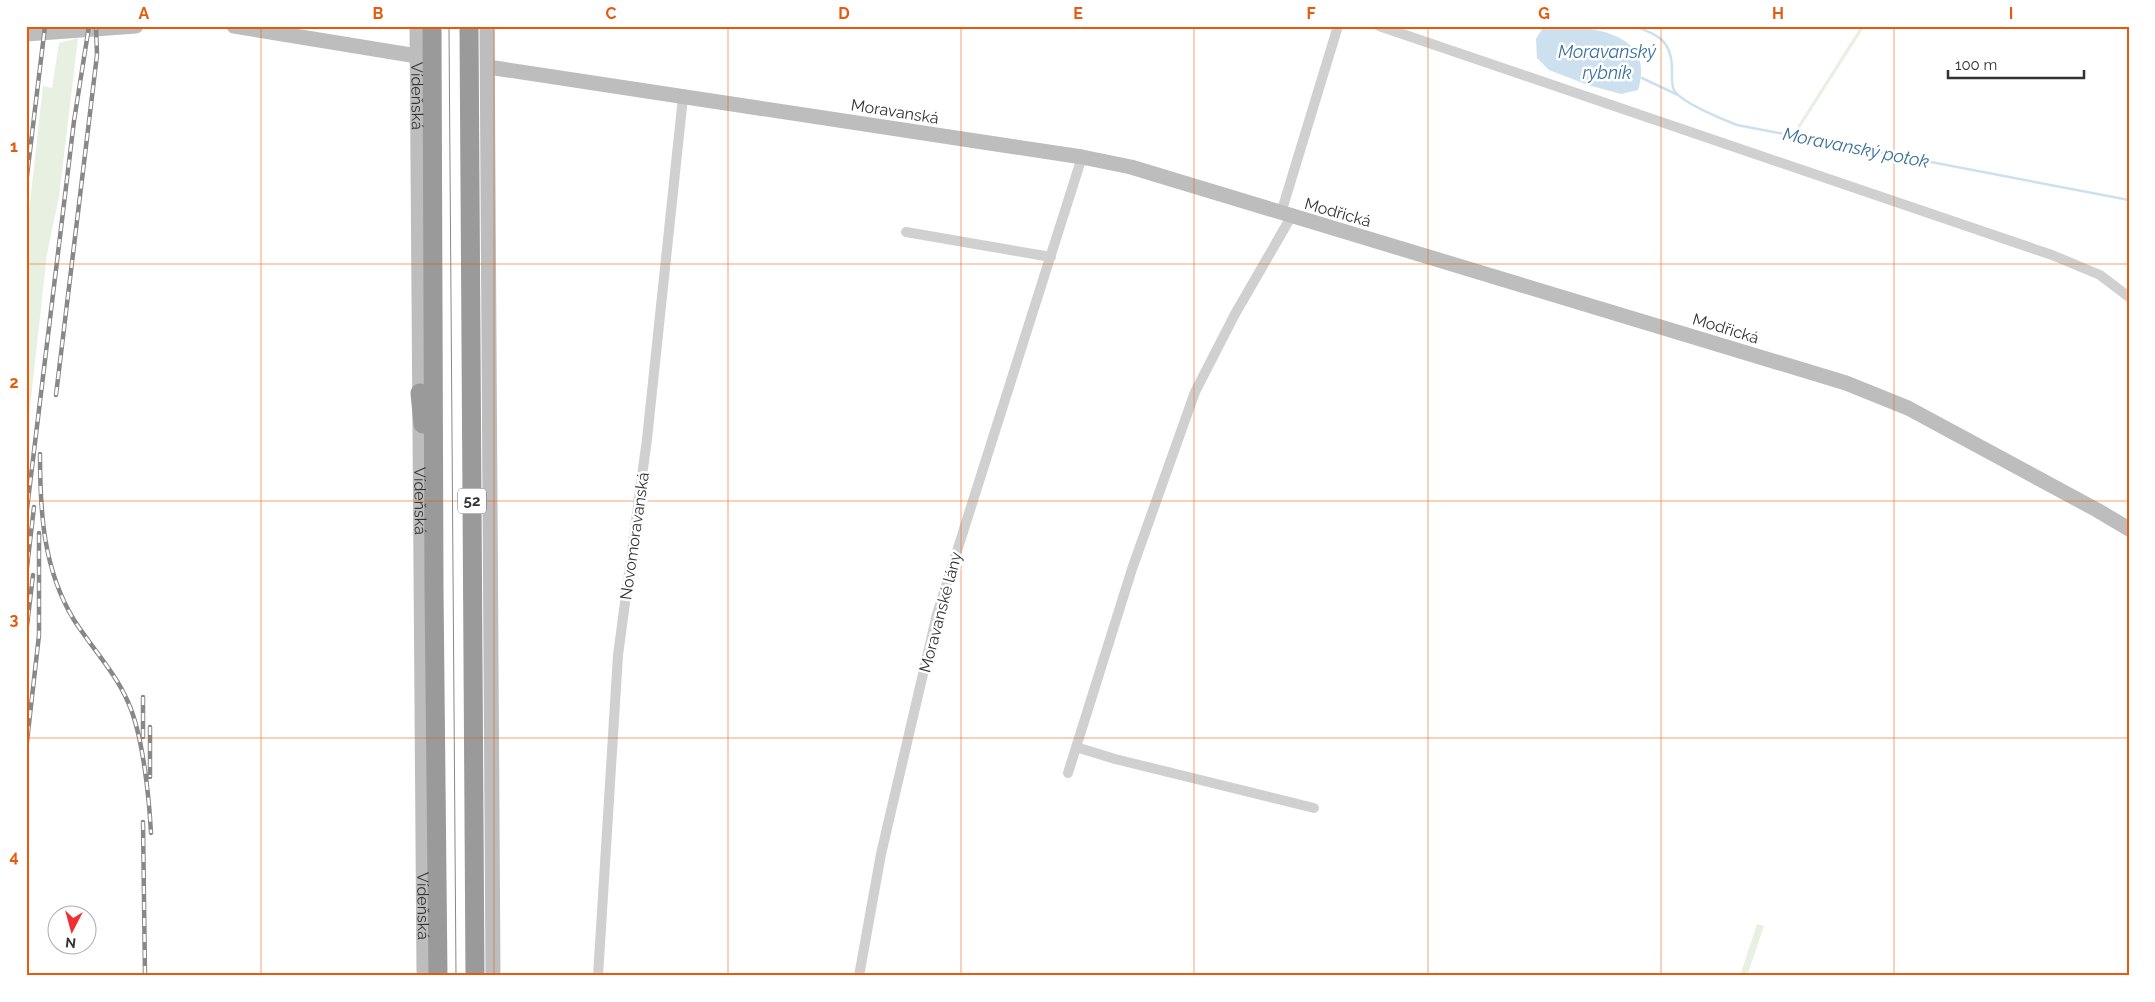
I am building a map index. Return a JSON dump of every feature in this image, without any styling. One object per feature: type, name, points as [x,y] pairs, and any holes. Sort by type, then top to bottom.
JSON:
[{"type":"highway","name":"Vídeňská","points":[[432,26],[434,588],[438,976]]},
{"type":"highway","name":"52","points":[[468,26],[475,976]]},
{"type":"highway","points":[[420,393],[427,452],[428,508],[434,588]]},
{"type":"street","points":[[26,34],[136,26]]},
{"type":"street","points":[[234,26],[417,56]]},
{"type":"street","name":"Vídeňská","points":[[417,26],[424,976]]},
{"type":"street","points":[[487,26],[493,976]]},
{"type":"street","points":[[1068,773],[1132,569],[1195,392],[1286,215],[1338,26]]},
{"type":"street","points":[[1379,26],[2052,255],[2100,275],[2129,297]]},
{"type":"street","name":"Moravanská","points":[[488,67],[1082,157],[1131,167],[1286,215]]},
{"type":"street","name":"Novomoravanská","points":[[598,976],[618,655],[646,439],[683,97]]},
{"type":"street","name":"Moravanské lány","points":[[859,976],[881,854],[937,614],[1082,157]]},
{"type":"street","name":"Modřická","points":[[1286,215],[1846,383],[1908,408],[2129,529]]},
{"type":"street","points":[[906,232],[1051,256]]},
{"type":"street","points":[[1076,747],[1115,759],[1314,808]]},
{"type":"green space","points":[[1861,26],[1865,26],[1800,128],[1797,127]]},
{"type":"green space","points":[[78,38],[59,197],[47,254],[26,443],[26,238],[43,86],[52,88],[59,43]]},
{"type":"green space","points":[[1757,924],[1764,926],[1747,976],[1740,976]]},
{"type":"water","name":"Moravanský rybník","points":[[1544,26],[1579,27],[1597,30],[1614,35],[1627,43],[1637,54],[1641,70],[1638,90],[1621,94],[1588,85],[1549,70],[1537,58],[1536,39]]},
{"type":"waterway","name":"Moravanský potok","points":[[1600,26],[1605,28],[1630,26]]},
{"type":"waterway","name":"Moravanský potok","points":[[1634,26],[1661,39],[1669,50],[1673,88],[1678,95],[1703,110],[1737,125],[2129,200]]},
{"type":"waterway","points":[[1642,78],[1678,95]]},
{"type":"tram line","points":[[449,26],[456,976]]},
{"type":"railway","points":[[26,184],[45,26]]},
{"type":"railway","points":[[26,517],[74,121],[89,26]]},
{"type":"railway","points":[[56,395],[97,55],[96,26]]},
{"type":"railway","points":[[40,454],[45,540],[56,581],[74,620],[117,680],[128,702],[138,731],[141,748],[149,802],[151,833]]},
{"type":"railway","points":[[26,576],[34,507]]},
{"type":"railway","points":[[26,750],[39,635],[39,533]]},
{"type":"railway","points":[[26,634],[33,575]]},
{"type":"railway","points":[[143,697],[143,737]]},
{"type":"railway","points":[[150,727],[150,777]]},
{"type":"railway","points":[[143,822],[145,976]]}]
